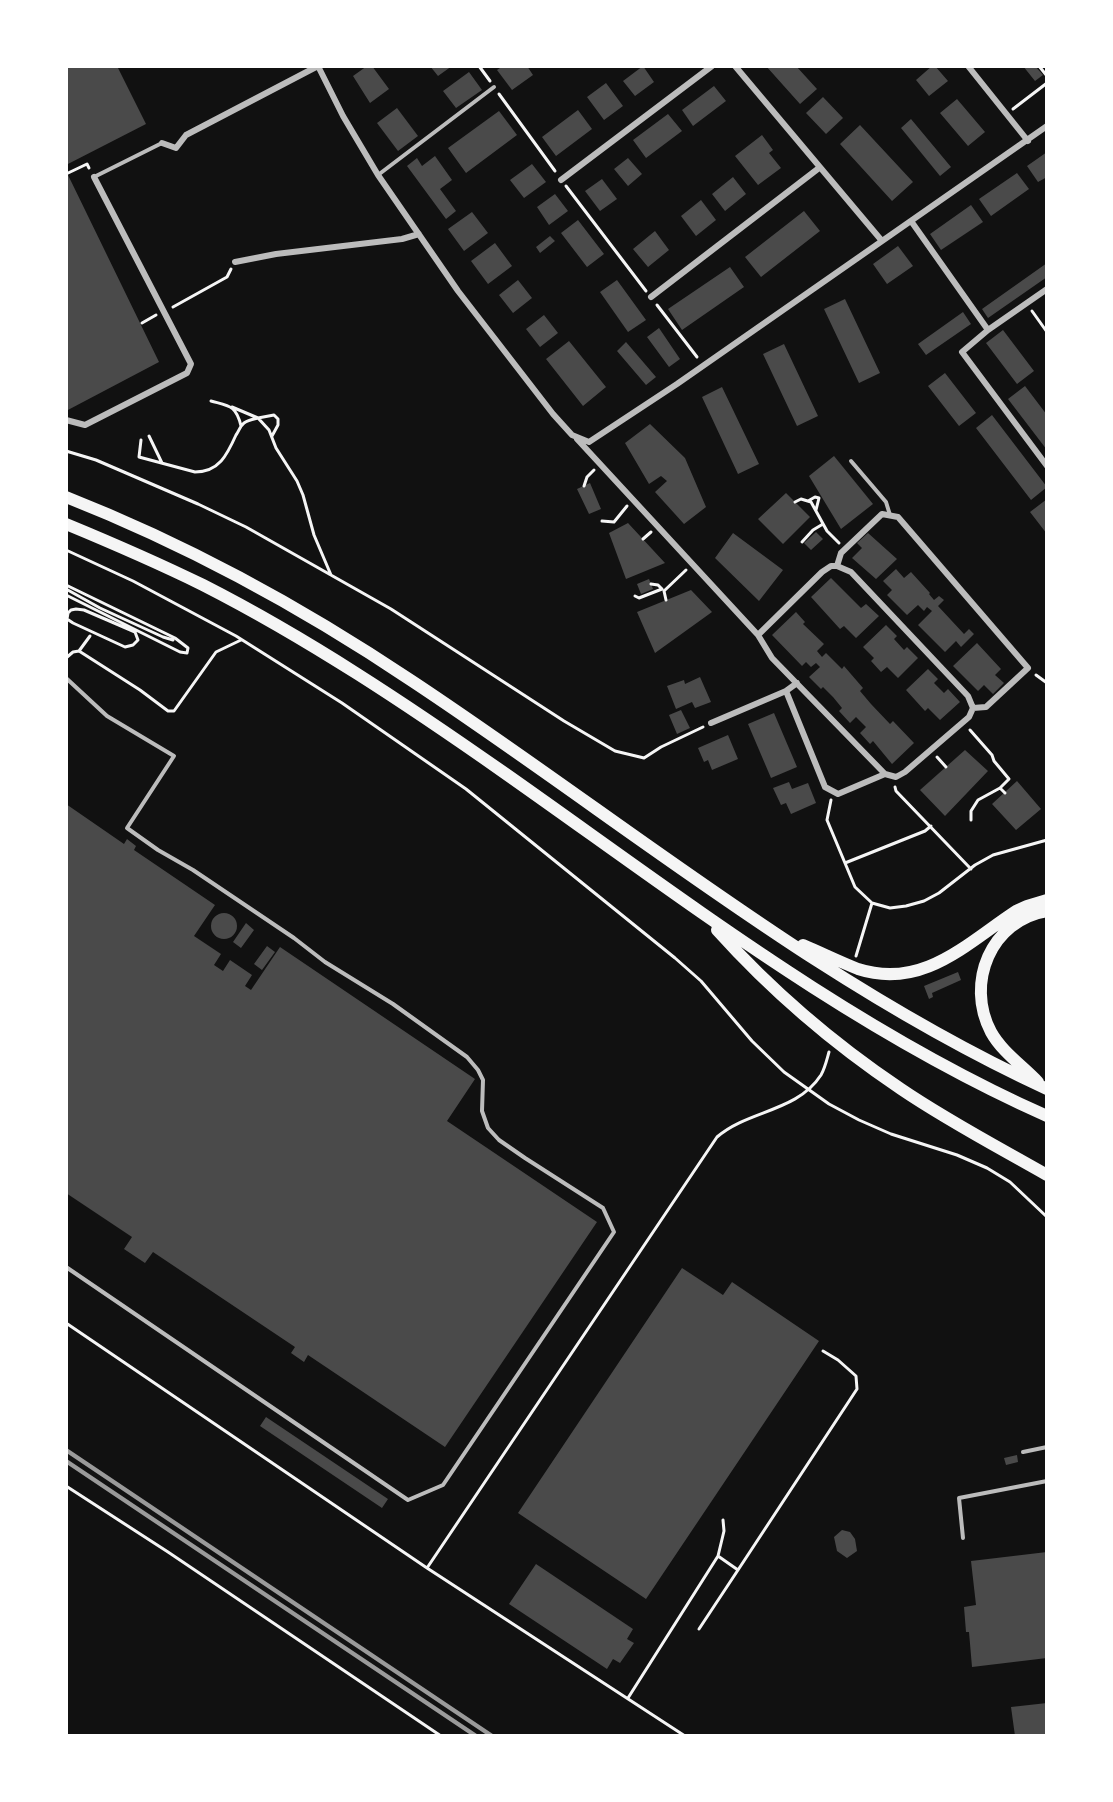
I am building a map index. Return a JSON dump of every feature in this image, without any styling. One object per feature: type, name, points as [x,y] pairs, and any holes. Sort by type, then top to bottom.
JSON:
[{"type":"highway","points":[[66,497],[192,553],[296,608],[500,741],[840,976],[980,1057],[1046,1089]]},
{"type":"highway","points":[[66,524],[204,586],[310,645],[407,706],[706,917],[823,995],[880,1030],[971,1080],[1047,1116]]},
{"type":"highway","points":[[772,931],[860,969],[881,974],[909,972],[944,961],[1016,911],[1047,900]]},
{"type":"highway","points":[[1046,1089],[1002,1048],[994,1037],[983,1013],[979,996],[985,964],[1000,937],[1028,915],[1047,910]]},
{"type":"highway","points":[[706,917],[744,960],[806,1017],[874,1070],[946,1118],[1047,1175]]},
{"type":"street","points":[[162,143],[176,148],[186,135],[318,66],[343,116],[378,175],[418,234],[458,291],[574,437],[758,635],[772,658],[885,774],[896,777],[905,772],[969,717],[973,708],[968,696],[845,568],[831,566],[822,572],[758,635]]},
{"type":"street","points":[[561,180],[712,66]]},
{"type":"street","points":[[735,66],[882,241]]},
{"type":"street","points":[[968,66],[1028,141]]},
{"type":"street","points":[[574,437],[589,442],[602,435],[1047,126]]},
{"type":"street","points":[[651,297],[819,168]]},
{"type":"street","points":[[66,420],[84,425],[187,373],[191,364],[94,177]]},
{"type":"street","points":[[911,221],[988,330]]},
{"type":"street","points":[[235,262],[276,254],[392,241],[418,234]]},
{"type":"street","points":[[1047,289],[988,330],[962,352],[1047,466]]},
{"type":"street","points":[[837,566],[841,553],[882,514],[898,517],[1028,668],[986,707],[973,708]]},
{"type":"street","points":[[711,723],[786,691],[797,683]]},
{"type":"street","points":[[786,691],[825,787],[838,794],[885,774]]},
{"type":"lane","points":[[378,175],[494,87]]},
{"type":"lane","points":[[94,177],[162,143]]},
{"type":"lane","points":[[850,461],[886,502],[890,516]]},
{"type":"lane","points":[[66,678],[107,716],[174,756],[127,828],[158,850],[193,870],[325,962],[393,1004],[467,1057],[483,1080],[482,1111],[488,1128],[499,1140],[603,1208],[614,1232],[443,1485],[408,1500],[66,1266]]},
{"type":"lane","points":[[1023,1452],[1047,1447]]},
{"type":"lane","points":[[963,1539],[959,1498],[1047,1481]]},
{"type":"path","points":[[478,66],[561,180],[703,364]]},
{"type":"path","points":[[1039,66],[1047,76]]},
{"type":"path","points":[[1007,114],[1047,83]]},
{"type":"path","points":[[66,174],[87,164]]},
{"type":"path","points":[[142,323],[227,277]]},
{"type":"path","points":[[1026,303],[1047,332]]},
{"type":"path","points":[[211,401],[258,418],[269,430],[303,495],[314,535],[332,575]]},
{"type":"path","points":[[232,407],[241,426]]},
{"type":"path","points":[[141,440],[139,457],[195,472],[213,469],[227,456],[245,422],[274,415],[278,419],[278,425],[272,436]]},
{"type":"path","points":[[149,436],[162,463]]},
{"type":"path","points":[[66,451],[96,460],[246,527],[391,609],[564,721],[615,751],[644,758],[661,747],[711,723]]},
{"type":"path","points":[[584,486],[587,477],[600,464]]},
{"type":"path","points":[[808,501],[820,497],[816,510]]},
{"type":"path","points":[[795,502],[801,499],[808,501],[823,524],[846,549]]},
{"type":"path","points":[[602,521],[614,522],[633,500]]},
{"type":"path","points":[[802,542],[813,530],[823,524]]},
{"type":"path","points":[[66,550],[133,581],[242,640],[342,703],[466,789],[692,973],[784,1072],[829,1104],[891,1134],[957,1155],[987,1168],[1010,1182],[1047,1217]]},
{"type":"path","points":[[635,596],[639,598],[663,590],[692,564]]},
{"type":"path","points":[[651,584],[658,585],[663,590],[666,600]]},
{"type":"path","points":[[66,587],[178,641],[188,648],[188,653],[180,652],[66,595]]},
{"type":"path","points":[[71,610],[84,610],[135,632],[138,640],[133,645],[125,647],[68,619],[68,613],[71,610]]},
{"type":"path","points":[[79,651],[90,636]]},
{"type":"path","points":[[66,658],[73,652],[79,651],[168,711],[174,711],[216,652],[242,640]]},
{"type":"path","points":[[1028,668],[1047,683]]},
{"type":"path","points":[[963,722],[993,755],[994,761],[1009,779],[1000,788],[978,800],[971,811],[971,820]]},
{"type":"path","points":[[896,777],[896,791],[971,869]]},
{"type":"path","points":[[1000,788],[1005,793]]},
{"type":"path","points":[[833,792],[827,820],[855,887],[872,903],[890,908],[924,901],[993,855],[1047,840]]},
{"type":"path","points":[[845,863],[925,831],[931,826]]},
{"type":"path","points":[[864,927],[872,903]]},
{"type":"path","points":[[427,1568],[717,1137],[726,1129],[794,1101],[821,1076],[824,1069]]},
{"type":"path","points":[[66,1323],[427,1568],[685,1736]]},
{"type":"path","points":[[699,1629],[857,1389],[856,1376],[838,1360],[823,1351]]},
{"type":"path","points":[[66,1486],[441,1736]]},
{"type":"path","points":[[628,1698],[718,1556],[724,1532],[723,1520]]},
{"type":"path","points":[[718,1556],[738,1570]]},
{"type":"building","points":[[66,66],[117,66],[146,124],[66,165]]},
{"type":"building","points":[[367,66],[372,66],[389,89],[370,103],[353,76]]},
{"type":"building","points":[[430,66],[452,66],[438,76]]},
{"type":"building","points":[[503,66],[527,66],[533,75],[512,90],[497,70]]},
{"type":"building","points":[[643,66],[654,82],[635,96],[623,81]]},
{"type":"building","points":[[766,66],[796,66],[817,89],[800,104]]},
{"type":"building","points":[[935,66],[948,81],[929,96],[916,80]]},
{"type":"building","points":[[1023,66],[1035,66],[1043,75],[1035,81]]},
{"type":"building","points":[[469,72],[482,90],[456,108],[443,91]]},
{"type":"building","points":[[606,83],[623,106],[604,120],[587,97]]},
{"type":"building","points":[[714,86],[726,101],[693,126],[682,110]]},
{"type":"building","points":[[823,97],[843,118],[826,134],[806,113]]},
{"type":"building","points":[[957,99],[985,132],[968,146],[940,113]]},
{"type":"building","points":[[397,108],[418,136],[398,151],[377,123]]},
{"type":"building","points":[[578,110],[592,129],[556,156],[542,137]]},
{"type":"building","points":[[499,111],[517,135],[466,173],[448,148]]},
{"type":"building","points":[[668,114],[682,131],[646,158],[633,140]]},
{"type":"building","points":[[911,119],[951,167],[940,176],[901,128]]},
{"type":"building","points":[[860,125],[913,182],[892,201],[840,144]]},
{"type":"building","points":[[762,135],[773,150],[769,153],[781,168],[758,185],[735,156]]},
{"type":"building","points":[[1047,152],[1047,177],[1038,182],[1027,166]]},
{"type":"building","points":[[435,156],[452,180],[440,189],[456,211],[446,219],[407,166],[417,158],[422,166]]},
{"type":"building","points":[[628,158],[642,174],[628,186],[614,169]]},
{"type":"building","points":[[532,164],[546,182],[524,198],[510,180]]},
{"type":"building","points":[[1017,173],[1029,189],[991,216],[979,199]]},
{"type":"building","points":[[68,175],[159,362],[66,411],[66,176]]},
{"type":"building","points":[[733,177],[746,194],[725,211],[712,194]]},
{"type":"building","points":[[602,179],[617,199],[600,211],[585,191]]},
{"type":"building","points":[[555,194],[568,211],[549,225],[537,207]]},
{"type":"building","points":[[701,200],[716,220],[696,236],[681,216]]},
{"type":"building","points":[[971,205],[983,222],[941,250],[930,234]]},
{"type":"building","points":[[804,211],[820,231],[761,277],[745,257]]},
{"type":"building","points":[[472,212],[488,233],[464,251],[448,229]]},
{"type":"building","points":[[578,220],[604,254],[587,267],[561,233]]},
{"type":"building","points":[[655,231],[669,250],[648,267],[633,249]]},
{"type":"building","points":[[550,236],[555,241],[540,253],[536,247]]},
{"type":"building","points":[[495,243],[512,266],[488,284],[471,261]]},
{"type":"building","points":[[898,246],[913,266],[887,284],[873,264]]},
{"type":"building","points":[[1047,263],[1047,277],[988,318],[982,309]]},
{"type":"building","points":[[730,267],[744,287],[682,330],[668,309]]},
{"type":"building","points":[[518,280],[532,298],[513,313],[499,295]]},
{"type":"building","points":[[617,280],[646,320],[628,332],[600,292]]},
{"type":"building","points":[[845,299],[880,373],[859,383],[824,309]]},
{"type":"building","points":[[963,312],[971,324],[926,355],[918,344]]},
{"type":"building","points":[[544,315],[558,333],[540,347],[526,329]]},
{"type":"building","points":[[659,328],[680,359],[669,367],[647,337]]},
{"type":"building","points":[[1003,330],[1034,371],[1017,384],[986,343]]},
{"type":"building","points":[[569,341],[606,387],[583,406],[546,359]]},
{"type":"building","points":[[626,342],[656,377],[646,385],[617,351]]},
{"type":"building","points":[[784,344],[818,416],[797,426],[763,354]]},
{"type":"building","points":[[945,373],[976,413],[959,426],[928,386]]},
{"type":"building","points":[[1025,386],[1047,415],[1047,450],[1008,399]]},
{"type":"building","points":[[722,387],[759,464],[738,474],[702,397]]},
{"type":"building","points":[[992,415],[1047,487],[1031,500],[976,428]]},
{"type":"building","points":[[650,424],[685,458],[706,507],[684,524],[655,492],[667,481],[661,476],[649,484],[625,443]]},
{"type":"building","points":[[834,456],[873,504],[841,529],[809,476]]},
{"type":"building","points":[[590,483],[601,509],[589,514],[577,489]]},
{"type":"building","points":[[786,493],[810,517],[783,544],[758,519]]},
{"type":"building","points":[[1047,499],[1047,534],[1030,512]]},
{"type":"building","points":[[628,523],[665,563],[626,579],[609,533]]},
{"type":"building","points":[[816,532],[823,539],[811,550],[804,543]]},
{"type":"building","points":[[733,533],[783,570],[759,601],[715,558]]},
{"type":"building","points":[[868,533],[897,559],[876,579],[852,558],[862,548],[857,543]]},
{"type":"building","points":[[896,569],[904,578],[911,572],[934,600],[939,596],[944,600],[938,606],[964,634],[969,629],[974,634],[961,647],[956,641],[945,652],[918,625],[932,611],[927,607],[924,611],[918,605],[907,615],[887,595],[892,590],[883,581]]},
{"type":"building","points":[[831,578],[861,608],[866,604],[879,616],[856,638],[844,626],[840,629],[811,597]]},
{"type":"building","points":[[649,579],[653,589],[641,594],[637,584]]},
{"type":"building","points":[[691,590],[712,612],[655,653],[637,612]]},
{"type":"building","points":[[796,612],[805,622],[803,624],[824,644],[817,651],[822,657],[826,653],[842,669],[844,666],[863,688],[860,691],[871,704],[890,724],[893,721],[914,743],[892,764],[873,741],[870,744],[860,733],[866,727],[856,717],[850,723],[839,711],[842,708],[833,697],[809,677],[820,667],[816,663],[811,667],[806,662],[802,666],[772,635]]},
{"type":"building","points":[[886,625],[897,636],[894,639],[904,650],[907,647],[918,658],[898,678],[887,667],[881,672],[871,661],[874,658],[863,647]]},
{"type":"building","points":[[977,643],[1001,669],[995,675],[1004,683],[993,694],[984,685],[978,691],[953,666]]},
{"type":"building","points":[[928,669],[938,679],[934,683],[944,693],[948,689],[960,702],[940,720],[928,708],[925,711],[906,690]]},
{"type":"building","points":[[700,677],[711,702],[695,708],[692,702],[676,709],[667,686],[684,680],[685,684]]},
{"type":"building","points":[[681,710],[690,728],[677,734],[669,715]]},
{"type":"building","points":[[774,713],[797,767],[771,778],[748,724]]},
{"type":"building","points":[[728,735],[738,759],[712,770],[708,760],[704,762],[698,748]]},
{"type":"building","points":[[965,750],[988,771],[945,816],[920,790]]},
{"type":"building","points":[[1017,781],[1041,809],[1016,830],[992,804]]},
{"type":"building","points":[[789,782],[792,789],[808,783],[816,803],[791,814],[786,803],[781,805],[773,788]]},
{"type":"building","points":[[66,804],[124,844],[127,839],[136,846],[134,850],[215,905],[194,936],[221,954],[214,965],[223,971],[230,960],[252,975],[245,986],[251,990],[280,947],[475,1079],[447,1121],[597,1222],[445,1447],[308,1355],[304,1362],[291,1353],[295,1347],[153,1252],[145,1263],[124,1249],[132,1237],[66,1193]]},
{"type":"building","points":[[224,913],[233,917],[237,926],[233,935],[224,939],[215,935],[211,926],[215,917]]},
{"type":"building","points":[[246,923],[254,930],[241,948],[233,942]]},
{"type":"building","points":[[267,946],[275,952],[262,970],[254,964]]},
{"type":"building","points":[[958,972],[961,980],[932,993],[933,997],[929,999],[924,986]]},
{"type":"building","points":[[682,1268],[723,1295],[732,1282],[819,1341],[646,1599],[518,1513]]},
{"type":"building","points":[[266,1417],[388,1499],[382,1508],[260,1426]]},
{"type":"building","points":[[1017,1455],[1018,1462],[1006,1465],[1004,1458]]},
{"type":"building","points":[[842,1530],[850,1532],[855,1539],[857,1551],[847,1558],[837,1551],[834,1537]]},
{"type":"building","points":[[1047,1552],[1047,1658],[972,1667],[964,1607],[976,1605],[971,1561]]},
{"type":"building","points":[[536,1564],[633,1629],[627,1639],[634,1643],[620,1663],[613,1659],[607,1669],[509,1604]]},
{"type":"building","points":[[1047,1703],[1047,1736],[1015,1736],[1011,1707]]},
{"type":"railway","points":[[66,1450],[492,1736]]},
{"type":"railway","points":[[66,1461],[476,1736]]}]
